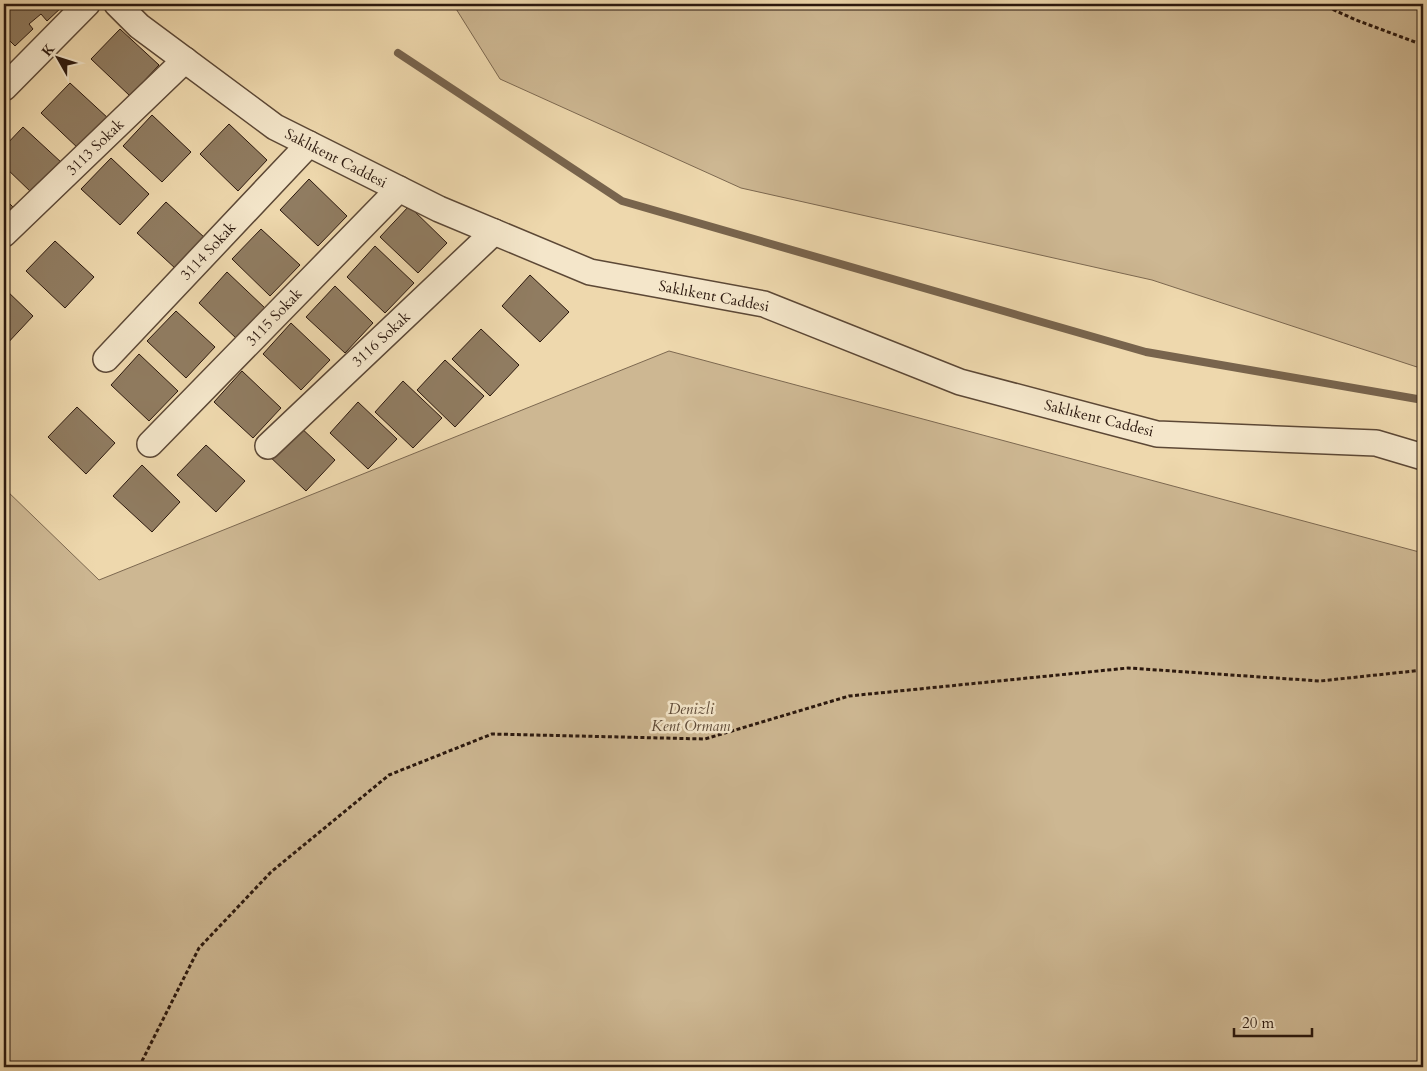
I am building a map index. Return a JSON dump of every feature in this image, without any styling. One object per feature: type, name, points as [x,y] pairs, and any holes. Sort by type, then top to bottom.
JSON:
[{"type":"street","points":[[4,88],[88,4]]},
{"type":"street","name":"Saklıkent Caddesi","points":[[117,4],[139,26],[275,127],[439,209],[590,272],[764,304],[960,382],[1157,434],[1376,444],[1423,457]]},
{"type":"street","name":"3113 Sokak","points":[[4,234],[185,60]]},
{"type":"street","name":"3114 Sokak","points":[[106,359],[309,144]]},
{"type":"street","name":"3115 Sokak","points":[[150,444],[399,189]]},
{"type":"street","name":"3116 Sokak","points":[[268,446],[494,232]]},
{"type":"path","points":[[1321,4],[1356,20],[1423,45]]},
{"type":"path","points":[[139,1067],[199,948],[271,872],[389,775],[492,734],[705,739],[849,696],[1128,668],[1320,681],[1423,670]]},
{"type":"green space","points":[[453,4],[1423,4],[1423,369],[1152,280],[741,188],[500,79]]},
{"type":"green space","name":"Denizli Kent Ormanı","points":[[669,351],[1423,553],[1423,1067],[4,1067],[4,488],[99,580]]},
{"type":"building","points":[[4,4],[61,4],[63,6],[47,21],[41,14],[29,24],[33,29],[15,46],[4,35]]},
{"type":"building","points":[[120,29],[159,65],[130,96],[91,59]]},
{"type":"building","points":[[70,83],[109,119],[80,150],[41,113]]},
{"type":"building","points":[[152,115],[191,152],[162,182],[123,146]]},
{"type":"building","points":[[229,124],[267,160],[238,191],[200,154]]},
{"type":"building","points":[[23,127],[62,163],[33,194],[4,166],[4,147]]},
{"type":"building","points":[[111,158],[149,194],[120,225],[81,189]]},
{"type":"building","points":[[309,179],[347,216],[318,246],[280,210]]},
{"type":"building","points":[[4,198],[15,209],[4,222]]},
{"type":"building","points":[[166,202],[205,238],[176,269],[137,233]]},
{"type":"building","points":[[409,206],[447,243],[418,273],[380,237]]},
{"type":"building","points":[[261,229],[300,265],[270,296],[232,259]]},
{"type":"building","points":[[55,241],[94,277],[65,308],[26,271]]},
{"type":"building","points":[[375,246],[414,283],[385,313],[347,277]]},
{"type":"building","points":[[227,272],[266,309],[237,339],[199,303]]},
{"type":"building","points":[[530,275],[569,312],[540,342],[502,306]]},
{"type":"building","points":[[335,286],[373,323],[345,353],[306,317]]},
{"type":"building","points":[[4,288],[33,316],[4,347]]},
{"type":"building","points":[[176,311],[215,347],[186,378],[147,341]]},
{"type":"building","points":[[291,323],[330,360],[301,390],[263,354]]},
{"type":"building","points":[[481,329],[519,365],[490,396],[452,359]]},
{"type":"building","points":[[139,354],[178,391],[149,421],[111,385]]},
{"type":"building","points":[[445,360],[484,396],[455,427],[417,390]]},
{"type":"building","points":[[242,371],[281,408],[253,438],[214,402]]},
{"type":"building","points":[[403,381],[442,418],[413,448],[375,412]]},
{"type":"building","points":[[358,402],[397,439],[368,469],[330,433]]},
{"type":"building","points":[[77,407],[115,443],[86,474],[48,437]]},
{"type":"building","points":[[296,423],[335,460],[306,491],[267,454]]},
{"type":"building","points":[[206,445],[245,481],[216,512],[177,475]]},
{"type":"building","points":[[142,465],[180,502],[152,532],[113,496]]},
{"type":"waterway","points":[[398,53],[622,201],[1146,352],[1423,400]]}]
